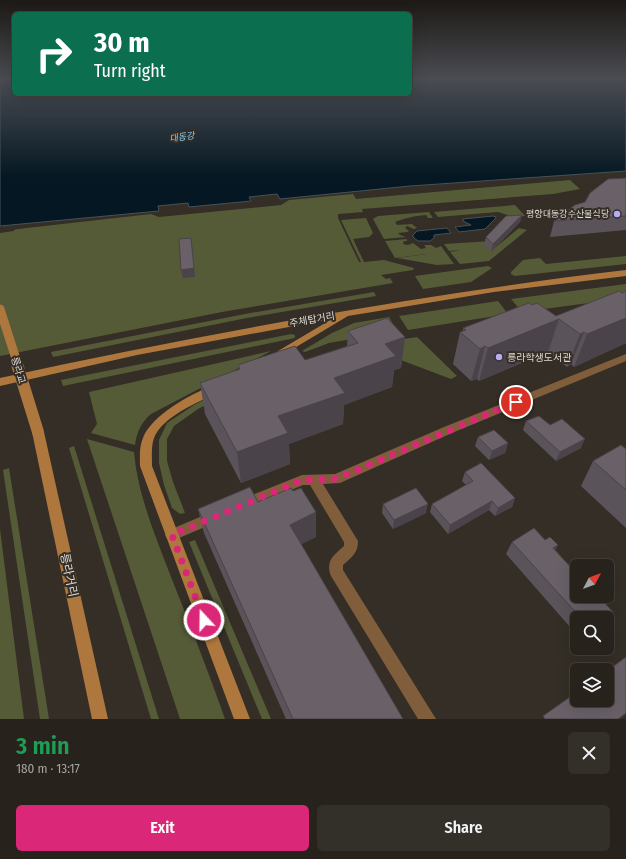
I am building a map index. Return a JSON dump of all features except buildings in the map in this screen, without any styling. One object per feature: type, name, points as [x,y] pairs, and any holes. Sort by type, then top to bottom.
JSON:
[{"type":"main road","name":"주체탑거리","points":[[0,382],[155,348],[347,313],[478,292],[626,273]]},
{"type":"main road","name":"릉라교","points":[[0,308],[38,432]]},
{"type":"main road","points":[[272,358],[347,313]]},
{"type":"main road","points":[[224,384],[164,418],[151,432],[146,448],[146,466],[242,719]]},
{"type":"main road","name":"릉라거리","points":[[38,432],[100,719]]},
{"type":"street","points":[[236,508],[302,480],[336,479],[448,430],[626,357]]},
{"type":"street","points":[[314,480],[351,541],[351,549],[336,562],[336,571],[428,719]]},
{"type":"street","points":[[172,535],[222,514]]},
{"type":"green space","points":[[570,180],[580,189],[553,194],[362,209],[363,212],[338,214],[338,218],[359,262],[361,262],[341,220],[366,218],[373,233],[369,237],[353,239],[364,262],[384,260],[414,268],[413,270],[381,275],[386,279],[390,278],[393,283],[222,312],[0,356],[0,233],[18,229],[151,214],[159,217],[281,205],[289,200],[353,194],[356,199]]},
{"type":"green space","points":[[515,205],[525,216],[514,217],[498,212],[438,217],[434,212]]},
{"type":"green space","points":[[429,212],[433,218],[428,218],[426,215],[422,215],[395,222],[397,225],[412,224],[417,228],[414,229],[407,226],[405,228],[409,231],[398,233],[406,237],[384,239],[373,219],[378,216]]},
{"type":"green space","points":[[519,228],[527,230],[489,261],[460,264],[450,252],[460,250],[449,251],[444,244],[491,241],[496,247]]},
{"type":"green space","points":[[407,239],[407,241],[404,241],[403,244],[408,245],[413,243],[421,249],[426,248],[424,245],[431,245],[436,248],[441,246],[454,264],[437,265],[397,258],[442,252],[395,258],[385,241]]},
{"type":"green space","points":[[626,256],[626,264],[515,276],[511,274],[511,272],[523,260],[540,258],[546,264]]},
{"type":"green space","points":[[488,266],[492,268],[471,282],[423,289],[415,276]]},
{"type":"green space","points":[[626,284],[626,298],[522,312],[511,299]]},
{"type":"green space","points":[[374,292],[376,296],[247,318],[53,357],[51,352],[245,314]]},
{"type":"green space","points":[[498,301],[508,314],[408,330],[399,316]]},
{"type":"green space","points":[[389,317],[397,331],[329,343],[305,352],[302,351],[332,333],[354,323]]},
{"type":"green space","points":[[291,334],[295,335],[295,338],[63,386],[61,380]]},
{"type":"green space","points":[[417,337],[457,376],[451,379],[398,359],[385,342]]},
{"type":"green space","points":[[271,351],[151,414],[140,428],[135,445],[91,433],[97,424],[89,392]]},
{"type":"green space","points":[[291,355],[295,359],[198,409],[174,426],[167,439],[167,461],[185,513],[180,514],[172,508],[164,485],[159,463],[159,440],[167,423],[194,405]]},
{"type":"green space","points":[[87,439],[134,452],[136,469],[149,518],[225,719],[180,719]]},
{"type":"green space","points":[[74,446],[159,719],[151,719],[69,448]]},
{"type":"green space","points":[[9,468],[49,719],[40,719],[3,470]]},
{"type":"green space","points":[[0,529],[24,719],[0,719]]},
{"type":"green space","points":[[195,540],[271,719],[262,719],[189,542]]},
{"type":"water","name":"대동강","points":[[0,112],[626,112],[626,171],[410,186],[280,199],[277,194],[249,197],[251,201],[189,207],[188,203],[158,206],[159,211],[0,226]]},
{"type":"water","points":[[496,217],[495,219],[485,229],[459,232],[455,227],[471,225],[463,221],[463,219]]},
{"type":"water","points":[[447,228],[451,233],[434,235],[434,238],[430,241],[418,241],[413,237],[417,231]]},
{"type":"place","name":"평양대동강수산물식당","points":[[617,214]]},
{"type":"place","name":"릉라학생도서관","points":[[499,357]]},
{"type":"route","points":[[204,620],[172,535],[302,480],[336,479],[516,402]]}]
